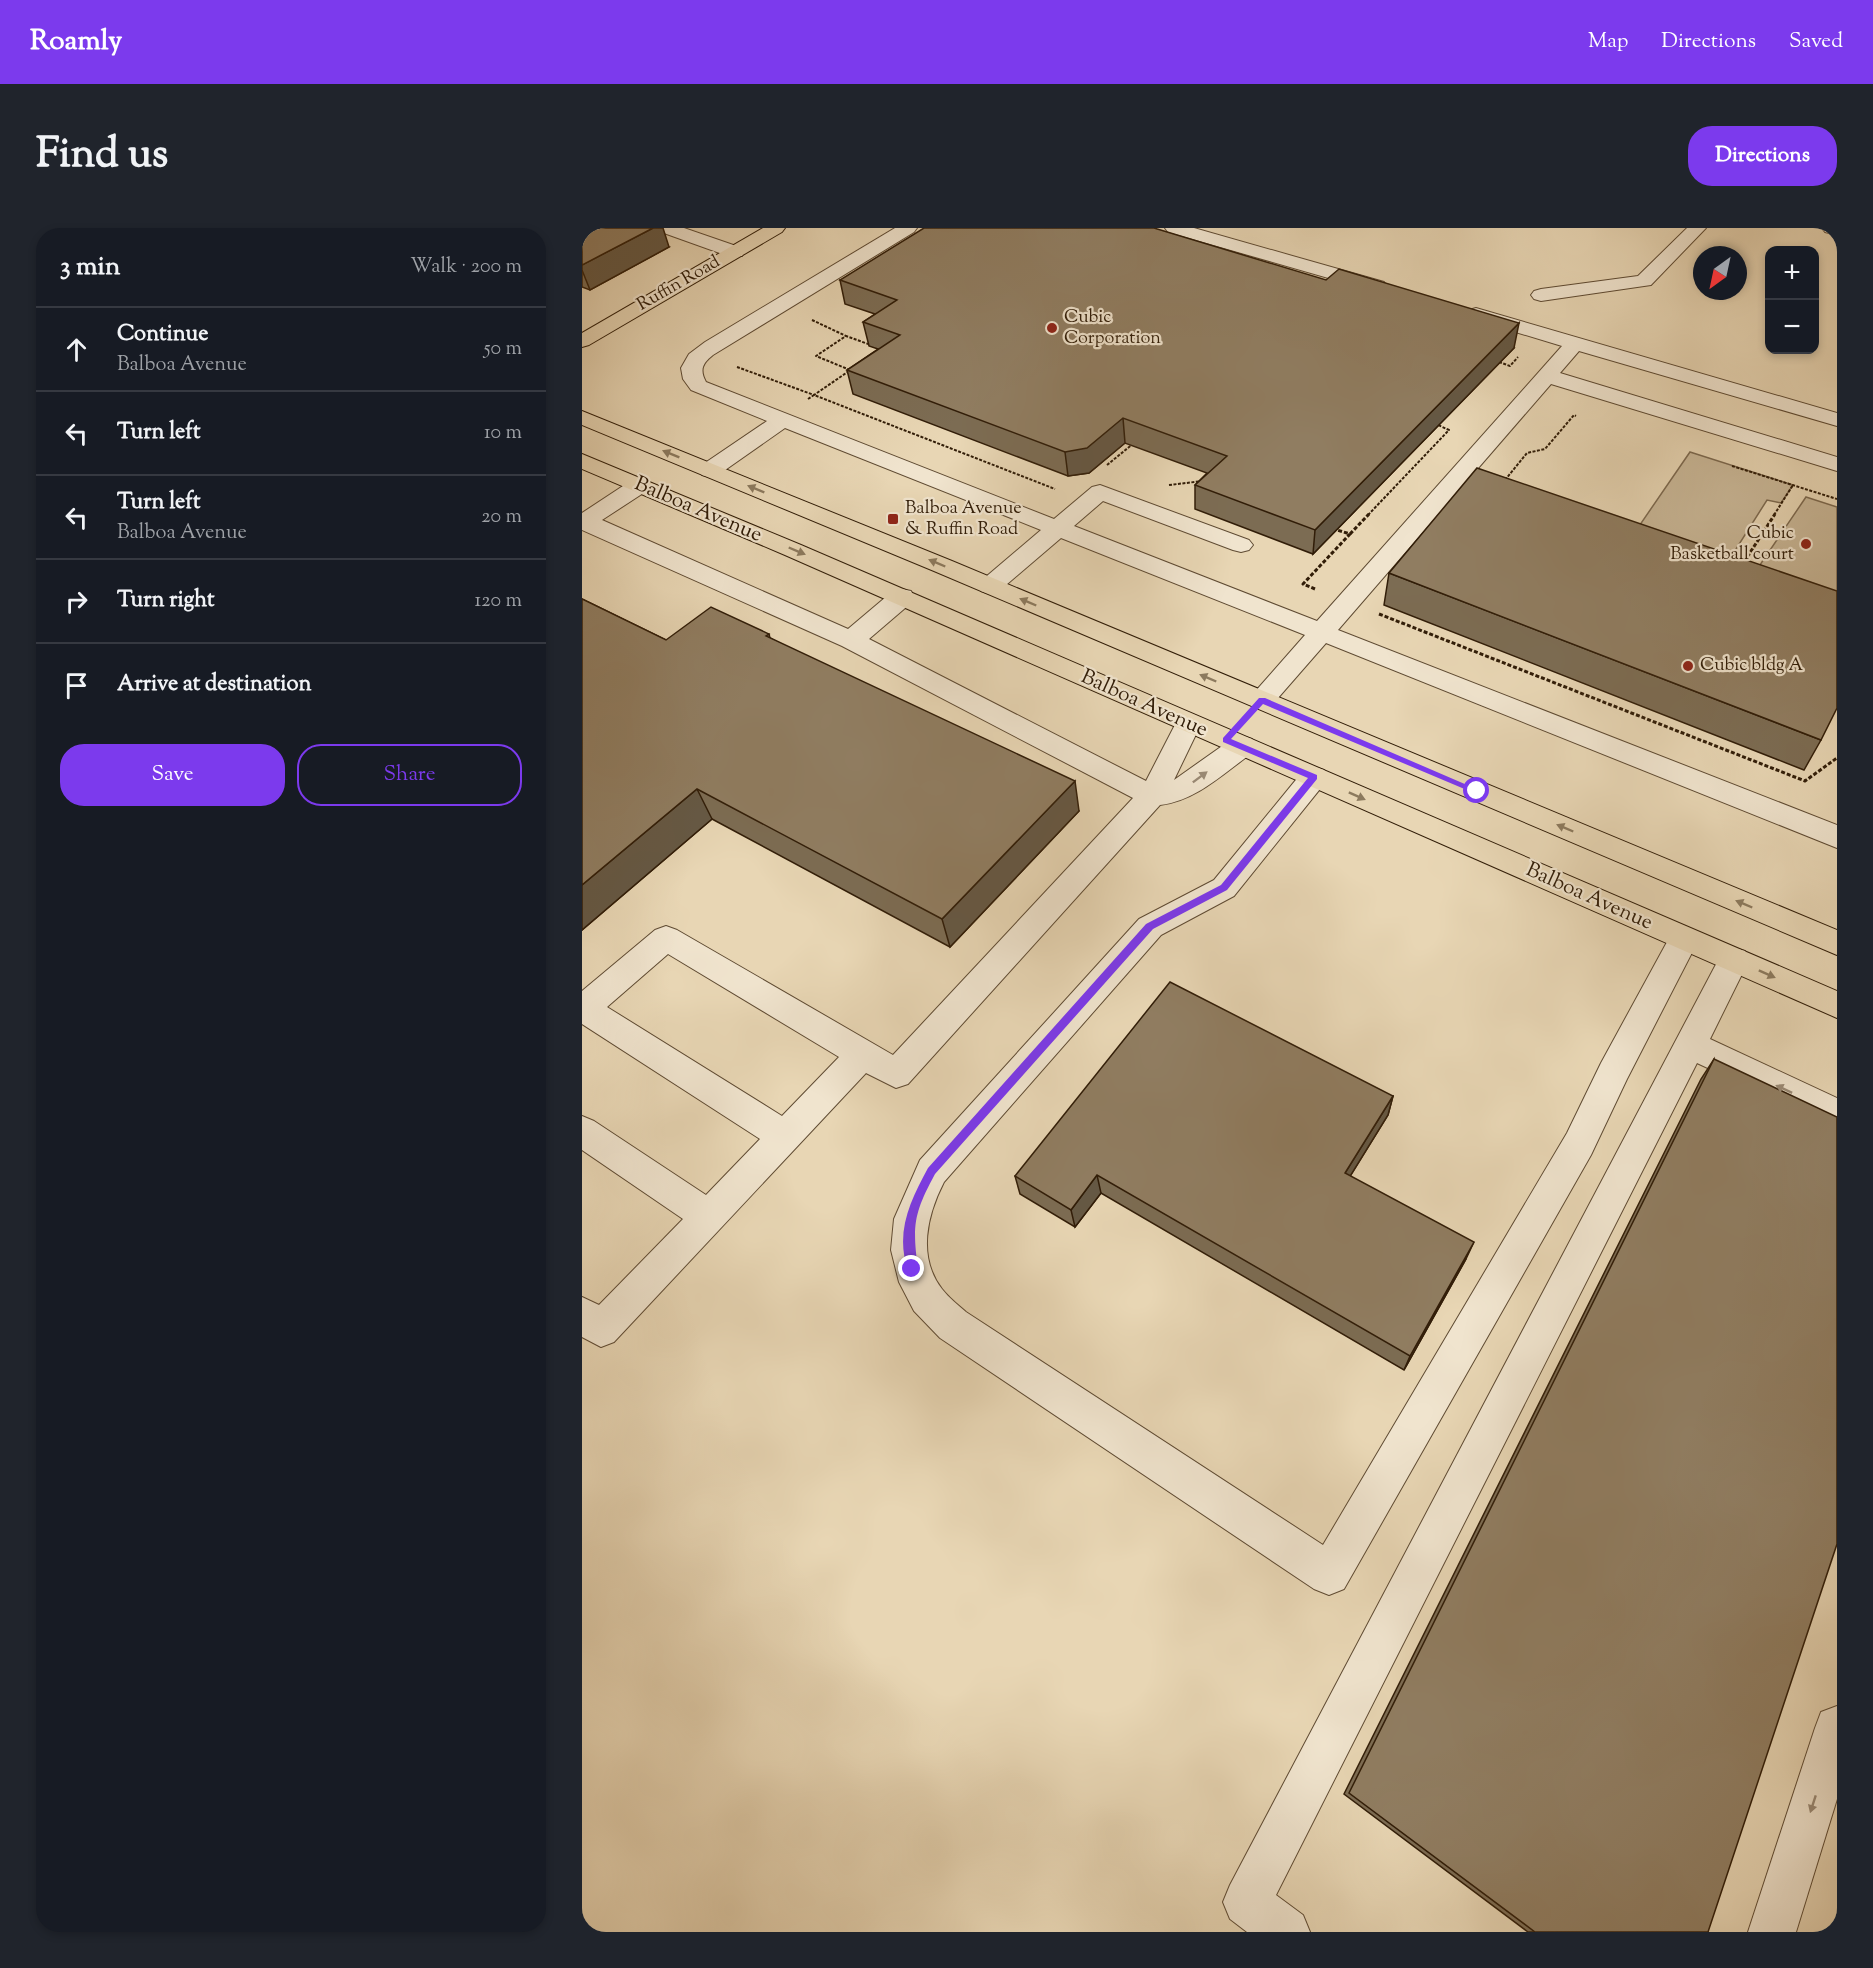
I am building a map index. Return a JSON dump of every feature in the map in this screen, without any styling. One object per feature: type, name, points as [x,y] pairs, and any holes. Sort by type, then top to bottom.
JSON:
[{"type":"main road","name":"Ruffin Road","points":[[582,341],[774,228]]},
{"type":"main road","name":"Balboa Avenue","points":[[582,417],[1262,700],[1837,943]]},
{"type":"main road","name":"Balboa Avenue","points":[[582,461],[902,597],[1188,724],[1837,1005]]},
{"type":"main road","points":[[1234,743],[1262,700]]},
{"type":"lane","points":[[667,228],[735,252]]},
{"type":"lane","points":[[908,228],[712,346],[699,355],[691,366],[691,377],[698,386],[1056,530],[1324,632],[1837,837]]},
{"type":"lane","points":[[1174,228],[1392,290]]},
{"type":"lane","points":[[1541,295],[1644,281],[1697,228]]},
{"type":"lane","points":[[1831,228],[1837,230]]},
{"type":"lane","points":[[1461,310],[1837,420]]},
{"type":"lane","points":[[1262,700],[1576,342]]},
{"type":"lane","points":[[1547,376],[1837,464]]},
{"type":"lane","points":[[710,470],[783,420]]},
{"type":"lane","points":[[583,521],[640,485]]},
{"type":"lane","points":[[990,586],[1100,492],[1241,545]]},
{"type":"lane","points":[[583,521],[851,640],[1152,796],[1171,794],[1190,784],[1234,743]]},
{"type":"lane","points":[[851,640],[902,597]]},
{"type":"lane","points":[[784,1136],[583,1010],[666,938],[896,1074],[1152,796],[1188,724]]},
{"type":"lane","points":[[1314,777],[1224,888],[1149,927],[932,1171],[915,1202],[908,1235],[912,1269],[928,1300],[953,1325],[1329,1574],[1579,1144],[1613,1072],[1684,939]]},
{"type":"lane","points":[[1287,1932],[1247,1902],[1734,960]]},
{"type":"lane","points":[[1691,1045],[1837,1114]]},
{"type":"lane","points":[[582,1315],[601,1329],[862,1054]]},
{"type":"lane","points":[[582,1131],[708,1216]]},
{"type":"lane","points":[[1772,1932],[1837,1728]]},
{"type":"path","points":[[809,319],[871,345]]},
{"type":"path","points":[[846,336],[816,356],[850,370]]},
{"type":"path","points":[[745,361],[736,367],[1060,491]]},
{"type":"path","points":[[805,401],[860,363]]},
{"type":"path","points":[[1502,484],[1527,453],[1545,449],[1574,415],[1584,419]]},
{"type":"path","points":[[1324,592],[1303,584],[1449,430],[1438,426]]},
{"type":"path","points":[[1101,470],[1136,442]]},
{"type":"path","points":[[1725,463],[1837,499]]},
{"type":"path","points":[[1740,567],[1793,485]]},
{"type":"path","points":[[1337,530],[1350,534]]},
{"type":"path","points":[[1369,610],[1805,781],[1837,758]]},
{"type":"shaded area","points":[[1690,452],[1793,485],[1781,503],[1767,500],[1719,576],[1624,548]]},
{"type":"shaded area","name":"Cubic Basketball court","points":[[1806,497],[1837,507],[1837,610],[1749,581]]},
{"type":"building","points":[[582,228],[653,228],[582,265]]},
{"type":"building","points":[[924,228],[1154,228],[1326,280],[1339,269],[1519,323],[1315,530],[1195,485],[1227,456],[1123,418],[1087,448],[1065,452],[847,370],[900,335],[863,322],[897,300],[840,280]]},
{"type":"building","name":"Cubic bldg A","points":[[1477,468],[1837,591],[1837,708],[1821,740],[1389,573]]},
{"type":"building","points":[[582,599],[666,640],[711,607],[769,634],[766,636],[1075,781],[942,919],[697,789],[582,885]]},
{"type":"building","points":[[1170,982],[1393,1096],[1345,1173],[1474,1242],[1410,1356],[1097,1175],[1071,1210],[1015,1176]]},
{"type":"building","points":[[1714,1059],[1837,1117],[1837,1544],[1708,1932],[1535,1932],[1349,1793]]},
{"type":"place","name":"Cubic Corporation","points":[[1052,328]]},
{"type":"place","name":"Balboa Avenue & Ruffin Road","points":[[893,519]]},
{"type":"place","name":"Cubic Basketball court","points":[[1806,544]]},
{"type":"place","name":"Cubic bldg A","points":[[1688,666]]},
{"type":"route","points":[[912,1269],[908,1235],[915,1202],[932,1171],[1149,927],[1224,888],[1314,777],[1226,740],[1262,700],[1477,791]]}]
